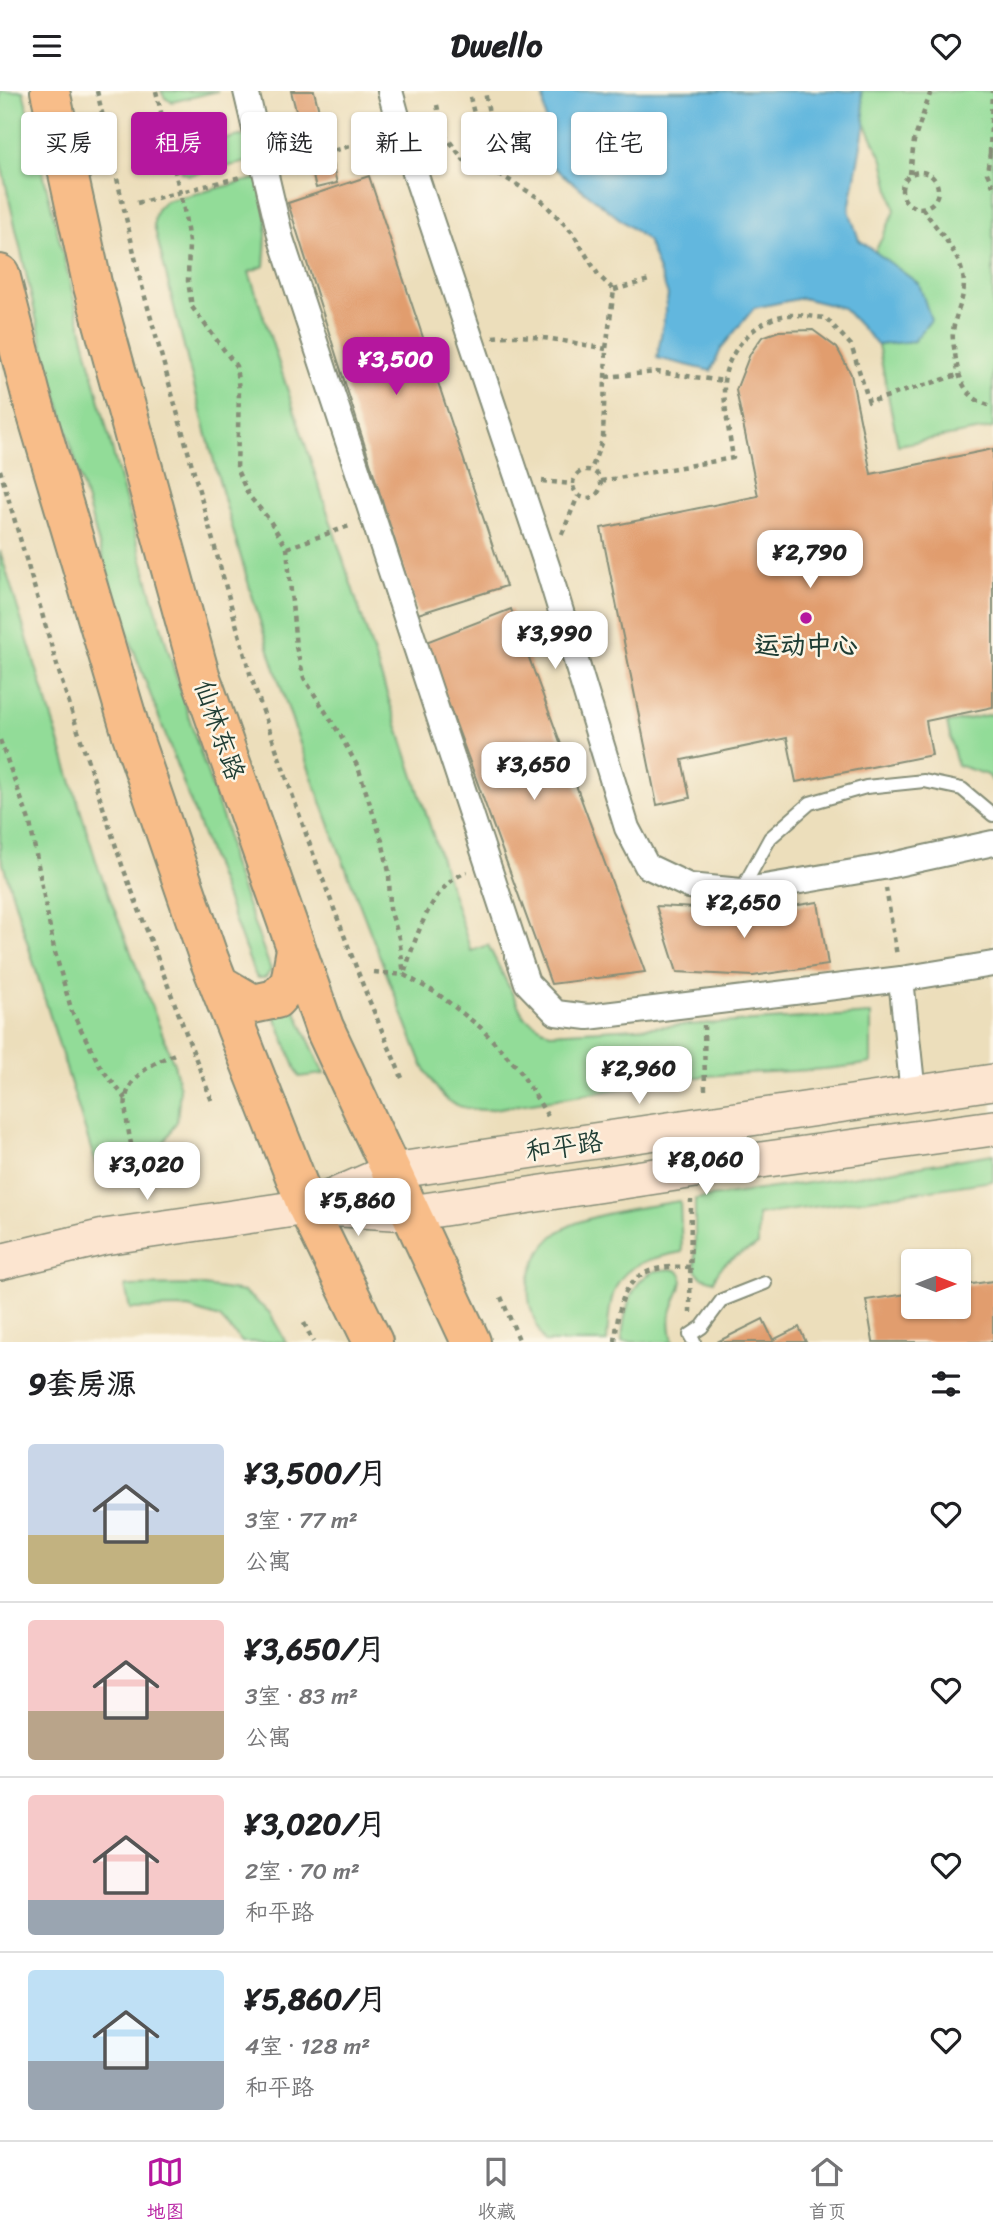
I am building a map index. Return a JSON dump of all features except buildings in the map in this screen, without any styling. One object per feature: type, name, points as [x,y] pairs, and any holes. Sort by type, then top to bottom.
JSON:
[{"type":"main road","name":"仙林东路","points":[[50,91],[92,283],[200,675],[324,1027],[471,1342]]},
{"type":"main road","points":[[0,274],[31,395],[132,735],[219,984],[307,1207],[373,1342]]},
{"type":"main road","points":[[219,984],[253,1004],[276,999],[290,982],[296,949]]},
{"type":"street","points":[[246,91],[281,239],[527,983],[556,1013],[588,1017],[901,979],[993,964]]},
{"type":"street","points":[[390,91],[401,131],[548,569],[626,828],[647,866],[689,886],[741,891],[883,867],[993,843]]},
{"type":"street","points":[[901,979],[913,1094]]},
{"type":"street","name":"和平路","points":[[307,1207],[393,1171],[993,1082]]},
{"type":"street","name":"和平路","points":[[0,1262],[104,1237],[307,1207],[411,1213],[993,1128]]},
{"type":"lane","points":[[741,891],[771,838],[810,803],[866,787],[924,781],[962,789],[993,815]]},
{"type":"lane","points":[[692,1338],[722,1300],[765,1283]]},
{"type":"path","points":[[97,91],[140,279],[251,677],[316,861],[402,1078]]},
{"type":"path","points":[[156,91],[184,210],[189,242],[188,281],[192,307],[236,366],[239,390],[237,470],[249,496],[268,518],[287,548],[296,647],[304,678],[358,767],[389,872],[390,909],[399,938],[404,975]]},
{"type":"path","points":[[470,97],[475,118],[489,114],[485,91]]},
{"type":"path","points":[[910,175],[926,172],[937,184],[936,199],[928,207],[911,206],[903,197],[902,184],[910,175],[914,141],[931,91]]},
{"type":"path","points":[[992,91],[988,173],[993,186]]},
{"type":"path","points":[[437,105],[443,133],[464,160],[504,177],[539,198],[572,232],[599,275],[614,291]]},
{"type":"path","points":[[922,208],[961,268],[964,289],[952,332],[958,375],[965,390],[982,404],[993,405]]},
{"type":"path","points":[[614,291],[649,280]]},
{"type":"path","points":[[592,470],[603,438],[606,349],[614,291]]},
{"type":"path","points":[[601,481],[733,458],[724,381],[731,359],[743,340],[762,323],[784,315],[826,318],[851,345],[869,402],[958,375]]},
{"type":"path","points":[[470,339],[518,336],[556,339],[606,349]]},
{"type":"path","points":[[606,377],[657,372],[724,381]]},
{"type":"path","points":[[0,470],[62,682],[122,865],[213,1104]]},
{"type":"path","points":[[582,470],[592,470],[598,474],[601,481],[600,491],[592,498],[583,498],[575,492],[572,484],[575,475],[582,470]]},
{"type":"path","points":[[287,548],[373,518]]},
{"type":"path","points":[[0,740],[30,823],[54,949],[72,1012],[101,1068],[126,1099]]},
{"type":"path","points":[[404,975],[415,940],[438,895],[459,875],[488,865]]},
{"type":"path","points":[[883,867],[901,979]]},
{"type":"path","points":[[374,972],[404,975],[438,994],[481,1027],[518,1068],[548,1118]]},
{"type":"path","points":[[704,1003],[705,1091]]},
{"type":"path","points":[[140,1184],[126,1099],[132,1085],[153,1062],[177,1053]]},
{"type":"path","points":[[691,1195],[692,1338]]},
{"type":"path","points":[[615,1342],[617,1318],[625,1292],[634,1279],[649,1269],[690,1267]]},
{"type":"path","points":[[501,1297],[520,1342]]},
{"type":"path","points":[[304,1323],[313,1342]]},
{"type":"green space","points":[[0,91],[23,91],[28,112],[21,112],[21,175],[44,175],[140,554],[195,737],[226,828],[231,861],[271,970],[265,978],[257,978],[253,970],[113,594],[42,343],[0,159]]},
{"type":"green space","points":[[161,91],[218,91],[172,102],[165,98]]},
{"type":"green space","points":[[861,91],[993,91],[993,428],[898,445],[878,345],[914,341],[919,284],[875,252],[895,211],[883,160],[865,123]]},
{"type":"green space","points":[[241,136],[241,163],[227,166],[227,139]]},
{"type":"green space","points":[[259,178],[267,221],[264,266],[249,272],[471,951],[488,945],[524,1017],[550,1033],[871,1014],[871,1063],[826,1069],[690,1078],[487,1110],[454,1104],[436,1087],[423,1066],[377,950],[282,690],[222,492],[154,225],[156,211],[166,201]]},
{"type":"green space","points":[[0,551],[98,867],[174,1064],[180,1089],[177,1121],[153,1157],[99,1175],[0,854]]},
{"type":"green space","points":[[993,714],[993,782],[988,775],[957,765],[947,723]]},
{"type":"green space","points":[[292,1003],[324,1074],[299,1077],[273,1011]]},
{"type":"green space","points":[[993,1154],[993,1181],[758,1215],[758,1245],[726,1263],[714,1281],[701,1277],[695,1269],[695,1199]]},
{"type":"green space","points":[[680,1201],[682,1252],[644,1262],[622,1278],[611,1303],[607,1342],[544,1342],[532,1312],[529,1282],[538,1256],[549,1241],[560,1231],[586,1220],[618,1211]]},
{"type":"green space","points":[[670,1269],[682,1275],[670,1317],[673,1342],[622,1342],[626,1312],[638,1284],[653,1272]]},
{"type":"green space","points":[[197,1285],[244,1292],[269,1312],[286,1342],[242,1342],[220,1318],[188,1308],[130,1309],[125,1286]]},
{"type":"water","points":[[554,91],[861,91],[865,123],[849,210],[859,240],[919,284],[931,320],[914,341],[878,345],[843,308],[802,298],[754,308],[722,347],[711,371],[657,358],[668,295],[647,240],[557,170],[557,112],[545,112],[543,95]]},
{"type":"place","name":"运动中心","points":[[806,618]]}]
